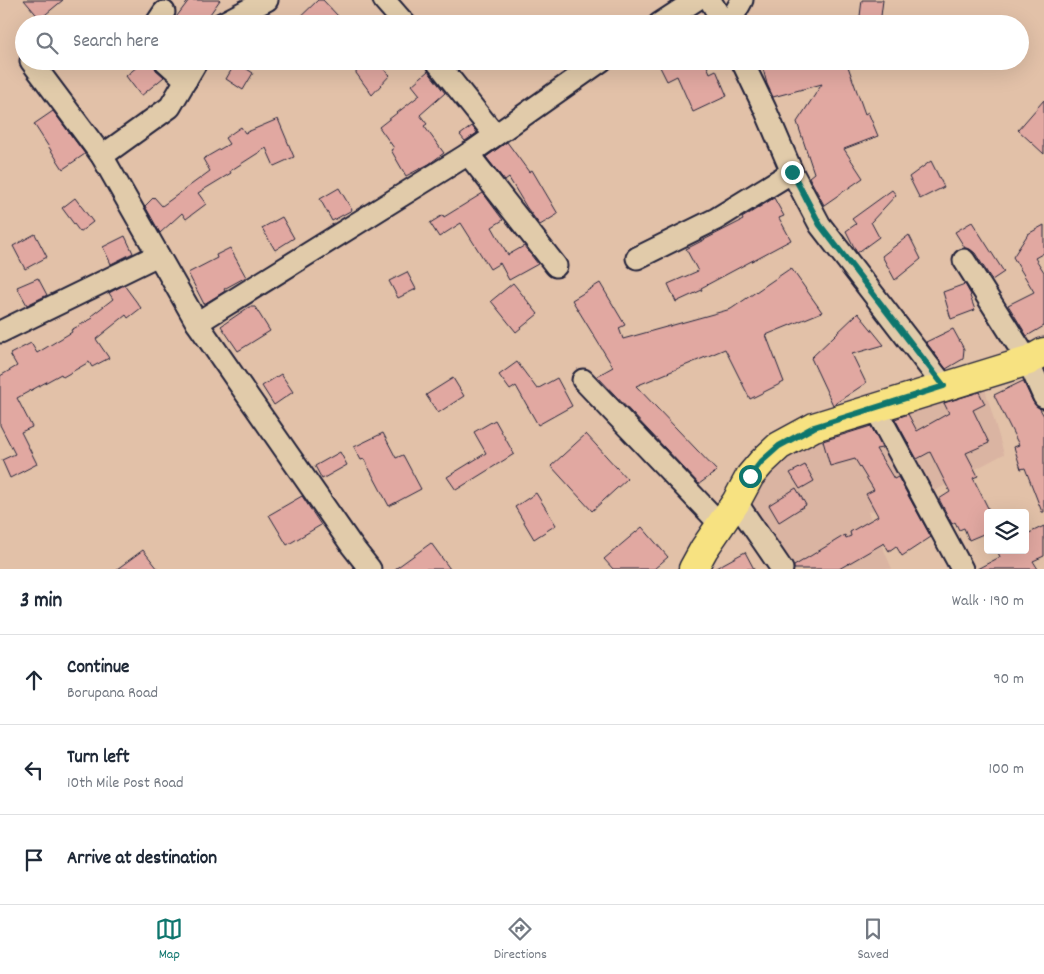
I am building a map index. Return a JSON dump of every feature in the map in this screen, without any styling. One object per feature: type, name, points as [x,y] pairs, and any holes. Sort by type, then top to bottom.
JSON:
[{"type":"main road","points":[[693,569],[704,549],[736,502],[750,476],[761,462],[779,446],[814,427],[1036,356]]},
{"type":"street","points":[[238,15],[267,0]]},
{"type":"street","points":[[384,0],[397,15]]},
{"type":"street","points":[[673,15],[696,0]]},
{"type":"street","points":[[710,0],[719,15]]},
{"type":"street","points":[[734,15],[742,0]]},
{"type":"street","points":[[38,70],[102,156],[197,323],[370,569]]},
{"type":"street","points":[[175,70],[186,80]]},
{"type":"street","points":[[102,156],[170,107],[192,70]]},
{"type":"street","points":[[443,70],[495,135]]},
{"type":"street","points":[[197,323],[468,154],[588,70]]},
{"type":"street","points":[[746,70],[792,172],[820,225],[944,386]]},
{"type":"street","points":[[468,154],[556,266]]},
{"type":"street","points":[[638,258],[716,219],[792,172]]},
{"type":"street","points":[[0,332],[158,255]]},
{"type":"street","points":[[964,260],[1036,356],[1044,397]]},
{"type":"street","points":[[583,380],[721,525]]},
{"type":"street","points":[[875,408],[962,569]]},
{"type":"street","points":[[736,502],[782,569]]},
{"type":"shaded area","points":[[981,375],[1004,454],[923,497],[868,512],[892,569],[782,569],[736,502],[761,463]]},
{"type":"building","points":[[24,0],[63,0],[45,15],[37,15]]},
{"type":"building","points":[[189,0],[220,0],[209,15],[178,15]]},
{"type":"building","points":[[318,0],[323,0],[337,15],[302,15]]},
{"type":"building","points":[[862,0],[883,0],[881,15],[860,15]]},
{"type":"building","points":[[133,70],[156,70],[164,77],[141,96],[126,76]]},
{"type":"building","points":[[231,70],[248,70],[253,73],[243,90],[226,79]]},
{"type":"building","points":[[356,70],[385,70],[390,75],[372,95],[356,73]]},
{"type":"building","points":[[662,70],[709,70],[710,73],[716,70],[727,96],[693,112],[677,76],[667,81]]},
{"type":"building","points":[[763,70],[849,70],[865,114],[868,112],[878,136],[844,149],[863,178],[824,205],[809,177],[814,173],[797,122],[822,84],[773,97]]},
{"type":"building","points":[[428,71],[445,93],[420,115],[427,124],[424,126],[444,153],[429,164],[406,176],[391,150],[394,148],[379,127],[420,95],[412,85]]},
{"type":"building","points":[[1044,100],[1044,154],[1018,130]]},
{"type":"building","points":[[53,111],[85,154],[63,169],[34,124]]},
{"type":"building","points":[[278,119],[294,157],[274,166],[266,148],[230,171],[231,173],[198,193],[206,204],[186,219],[182,213],[160,233],[145,206],[154,197],[162,206],[210,171],[203,159],[229,144],[225,138],[241,127],[245,133]]},
{"type":"building","points":[[472,126],[477,133],[465,141],[460,135]]},
{"type":"building","points":[[507,142],[529,172],[532,170],[558,214],[540,225],[509,178],[505,181],[486,157]]},
{"type":"building","points":[[931,161],[944,187],[920,199],[909,177]]},
{"type":"building","points":[[339,188],[352,210],[332,221],[320,199]]},
{"type":"building","points":[[892,190],[896,195],[871,222],[879,237],[857,253],[846,231],[856,224],[852,219]]},
{"type":"building","points":[[483,193],[503,220],[492,227],[508,255],[524,246],[538,264],[509,280],[500,263],[490,269],[461,223],[439,237],[430,223],[443,215],[444,217]]},
{"type":"building","points":[[75,198],[93,222],[80,232],[62,208]]},
{"type":"building","points":[[774,198],[784,216],[779,218],[791,240],[701,288],[702,290],[676,302],[668,284],[698,271],[686,249],[743,220],[742,218]]},
{"type":"building","points":[[282,217],[294,238],[275,250],[262,228]]},
{"type":"building","points":[[972,222],[1004,272],[992,280],[975,253],[965,248],[955,232]]},
{"type":"building","points":[[1044,225],[1044,253],[1035,258],[1044,272],[1044,326],[1027,336],[1008,305],[1034,292],[1013,257],[1028,234]]},
{"type":"building","points":[[35,234],[47,257],[25,269],[13,246]]},
{"type":"building","points":[[909,235],[921,259],[895,280],[882,256]]},
{"type":"building","points":[[125,236],[133,253],[111,264],[103,247]]},
{"type":"building","points":[[230,248],[246,277],[224,289],[225,291],[204,304],[188,273],[217,258],[216,255]]},
{"type":"building","points":[[791,268],[822,312],[766,335],[784,382],[750,399],[725,349],[636,386],[717,471],[699,484],[597,376],[613,367],[572,300],[600,283],[625,325],[619,328],[623,339],[731,309]]},
{"type":"building","points":[[407,272],[416,289],[398,298],[389,281]]},
{"type":"building","points":[[38,278],[47,295],[27,305],[17,287]]},
{"type":"building","points":[[513,283],[538,314],[516,332],[491,301]]},
{"type":"building","points":[[965,284],[971,295],[975,310],[951,319],[943,292]]},
{"type":"building","points":[[124,285],[141,308],[128,318],[126,315],[96,339],[109,358],[92,367],[89,362],[63,377],[61,374],[17,398],[32,427],[21,432],[37,464],[10,478],[2,460],[15,454],[0,425],[0,376],[17,366],[10,354],[31,343],[37,353],[72,332],[71,330],[93,318],[91,316],[113,299],[109,293]]},
{"type":"building","points":[[249,307],[255,307],[270,331],[238,351],[221,326]]},
{"type":"building","points":[[858,313],[884,345],[852,354],[866,383],[833,405],[811,358]]},
{"type":"building","points":[[953,329],[964,349],[963,359],[946,369],[926,342]]},
{"type":"building","points":[[517,362],[537,389],[557,378],[572,406],[538,425],[516,386],[510,390],[499,375]]},
{"type":"building","points":[[281,374],[293,392],[274,405],[262,386]]},
{"type":"building","points":[[453,378],[464,396],[438,413],[426,395]]},
{"type":"building","points":[[1023,381],[1033,402],[1044,416],[1044,512],[1042,512],[1025,468],[1021,469],[1014,447],[1019,445],[994,395]]},
{"type":"building","points":[[979,392],[985,404],[973,410],[989,443],[966,453],[978,476],[973,478],[988,509],[984,509],[984,534],[969,540],[964,528],[959,530],[955,522],[952,524],[939,499],[950,492],[930,452],[917,459],[895,419],[908,414],[917,431],[949,413],[944,403]]},
{"type":"building","points":[[495,420],[514,454],[456,490],[447,477],[486,453],[474,432]]},
{"type":"building","points":[[871,426],[882,448],[876,449],[894,479],[898,477],[931,537],[902,556],[896,546],[889,551],[884,543],[839,569],[794,569],[794,566],[845,535],[846,538],[851,536],[850,532],[878,516],[866,494],[874,490],[855,459],[830,466],[823,441]]},
{"type":"building","points":[[383,433],[396,458],[403,455],[421,489],[389,506],[364,459],[361,460],[354,447]]},
{"type":"building","points":[[586,434],[627,479],[592,511],[551,466]]},
{"type":"building","points":[[340,452],[347,465],[322,479],[315,466]]},
{"type":"building","points":[[805,465],[814,481],[800,489],[790,473]]},
{"type":"building","points":[[796,488],[806,505],[779,522],[769,505]]},
{"type":"building","points":[[536,493],[556,525],[534,539],[515,507]]},
{"type":"building","points":[[302,496],[321,525],[287,545],[269,515]]},
{"type":"building","points":[[1044,526],[1044,556],[1033,561],[1038,569],[977,569],[1000,557],[999,554],[1029,554],[1029,533]]},
{"type":"building","points":[[642,527],[668,557],[654,569],[613,569],[604,559]]},
{"type":"building","points":[[431,543],[450,569],[395,569]]},
{"type":"building","points":[[143,550],[158,569],[117,569]]},
{"type":"building","points":[[745,552],[754,569],[714,569]]},
{"type":"route","points":[[750,476],[761,462],[779,446],[814,427],[944,386],[820,225],[792,172]]}]
